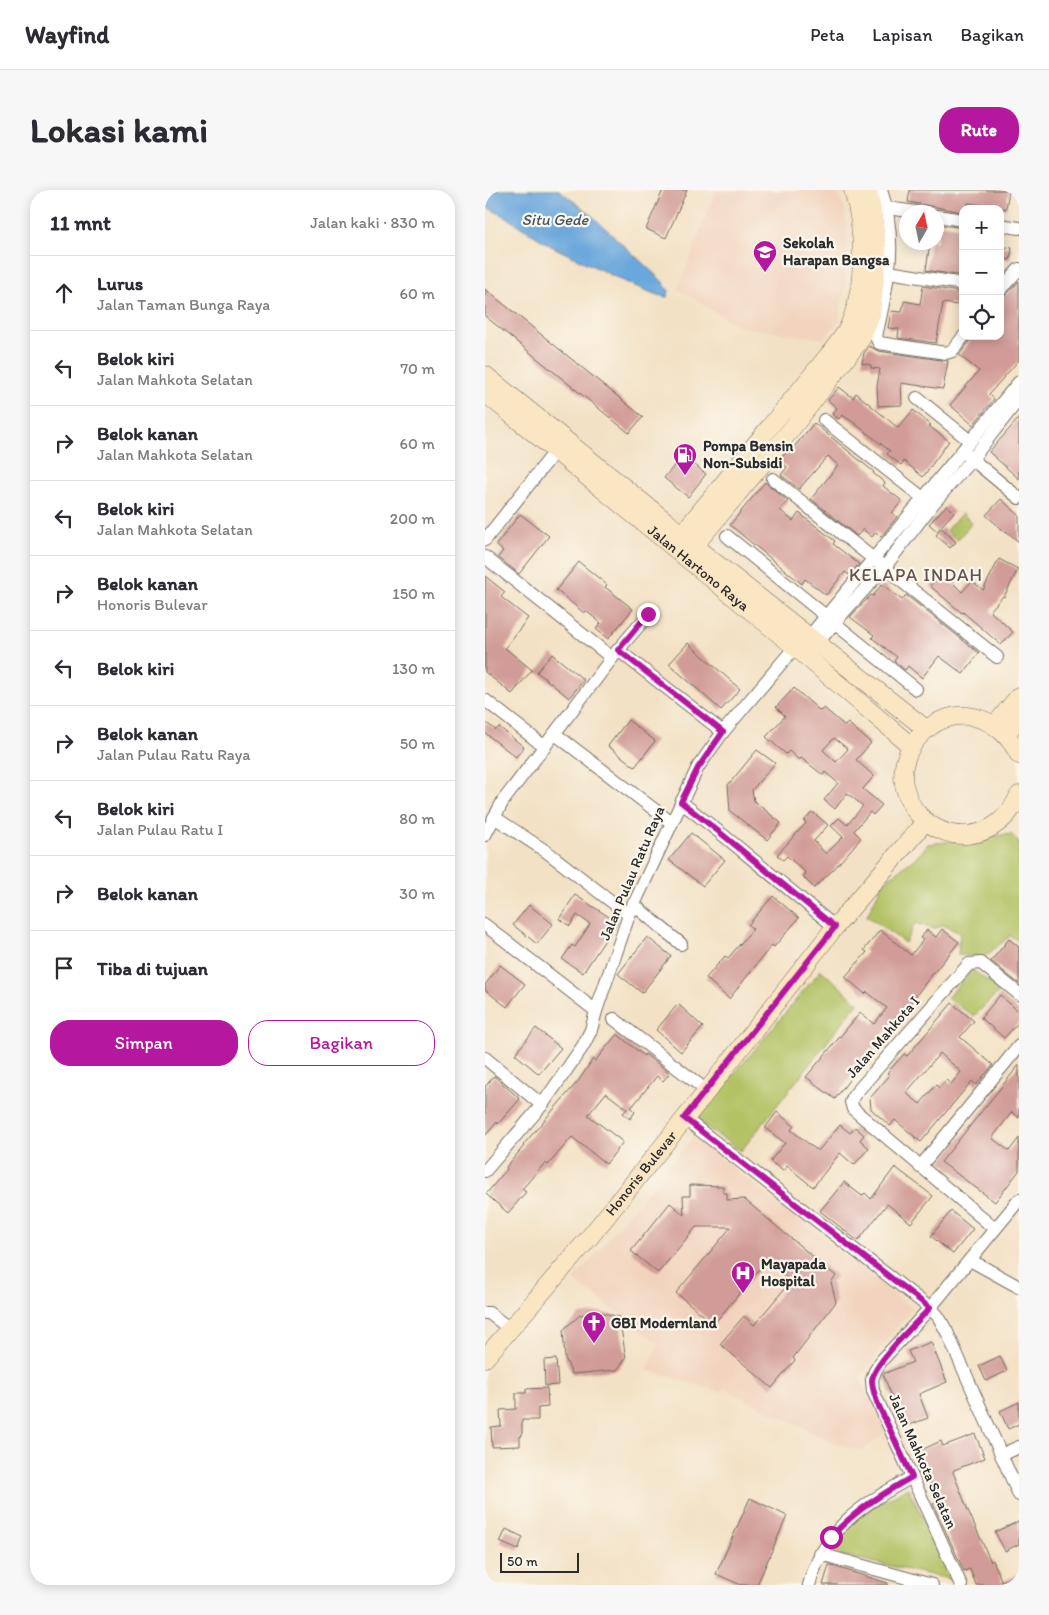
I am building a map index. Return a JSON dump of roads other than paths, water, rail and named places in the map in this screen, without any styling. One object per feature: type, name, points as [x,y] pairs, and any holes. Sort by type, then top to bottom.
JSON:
[{"type":"street","name":"Jalan Hartono Raya","points":[[688,540],[848,328],[855,310],[862,244],[858,207],[853,190]]},
{"type":"street","name":"Jalan Hartono Raya","points":[[688,540],[789,432],[861,339],[871,314],[877,259],[876,238],[867,190]]},
{"type":"street","points":[[881,190],[887,208],[891,253],[876,337],[879,343],[947,353],[952,351],[961,340]]},
{"type":"street","points":[[887,208],[899,210]]},
{"type":"street","points":[[944,217],[959,219]]},
{"type":"street","points":[[1004,226],[1019,228]]},
{"type":"street","points":[[1004,286],[1019,270]]},
{"type":"street","points":[[889,272],[959,283]]},
{"type":"street","name":"Jalan Hartono Raya","points":[[485,375],[560,445],[807,643],[926,729]]},
{"type":"street","name":"Jalan Hartono Raya","points":[[485,393],[560,445],[688,540],[807,643],[911,746]]},
{"type":"street","points":[[830,620],[884,568],[966,446],[1017,393]]},
{"type":"street","points":[[830,620],[874,559],[927,502],[972,459],[1017,393]]},
{"type":"street","points":[[917,398],[966,446],[972,459],[1019,498]]},
{"type":"street","points":[[824,420],[927,502]]},
{"type":"street","points":[[485,540],[560,445]]},
{"type":"street","points":[[773,480],[997,657]]},
{"type":"street","points":[[727,536],[916,689]]},
{"type":"street","points":[[485,557],[723,732]]},
{"type":"street","points":[[485,835],[503,800],[648,614]]},
{"type":"street","name":"Jalan Pulau Ratu Raya","points":[[485,1171],[542,1105],[583,1046],[591,1030],[631,910],[698,768],[723,732],[830,620]]},
{"type":"street","points":[[1000,729],[1019,696]]},
{"type":"street","points":[[485,700],[545,747]]},
{"type":"street","points":[[1019,755],[1014,744],[1000,729],[978,718],[960,716],[942,720],[926,729],[911,746],[905,761],[903,778],[906,794],[914,809],[925,822],[938,830],[953,834],[968,835],[983,832],[1013,819],[1019,795]]},
{"type":"street","points":[[1000,729],[1019,718]]},
{"type":"street","points":[[555,734],[672,823]]},
{"type":"street","points":[[681,802],[835,927]]},
{"type":"street","points":[[494,817],[681,944]]},
{"type":"street","name":"Honoris Bulevar","points":[[485,1358],[589,1238],[835,927],[925,822]]},
{"type":"street","points":[[485,925],[596,1011]]},
{"type":"street","name":"Jalan Mahkota I","points":[[995,1229],[853,1109],[851,1102],[854,1096],[969,964],[981,963],[1019,994]]},
{"type":"street","points":[[614,1019],[707,1091]]},
{"type":"street","points":[[920,1166],[1019,1046]]},
{"type":"street","points":[[485,1058],[542,1105]]},
{"type":"street","points":[[684,1118],[938,1316],[1019,1496]]},
{"type":"street","name":"Jalan Mahkota Selatan","points":[[961,1585],[877,1402],[872,1380],[882,1360],[930,1308],[1019,1200]]},
{"type":"street","points":[[970,1260],[1019,1287]]},
{"type":"street","points":[[486,1311],[510,1329]]},
{"type":"street","points":[[1001,1455],[1019,1448]]},
{"type":"street","points":[[809,1585],[813,1570],[831,1537],[853,1514],[912,1477]]},
{"type":"street","points":[[821,1554],[932,1585]]},
{"type":"water","name":"Situ Gede","points":[[485,190],[559,190],[589,213],[662,281],[669,291],[667,297],[630,284],[551,246],[485,206]]},
{"type":"place","name":"Sekolah Harapan Bangsa","points":[[765,273]]},
{"type":"place","name":"Pompa Bensin Non-Subsidi","points":[[685,476]]},
{"type":"place","name":"Mayapada Hospital","points":[[743,1294]]},
{"type":"place","name":"GBI Modernland","points":[[594,1344]]},
{"type":"district","name":"KELAPA INDAH","points":[[916,575]]}]
